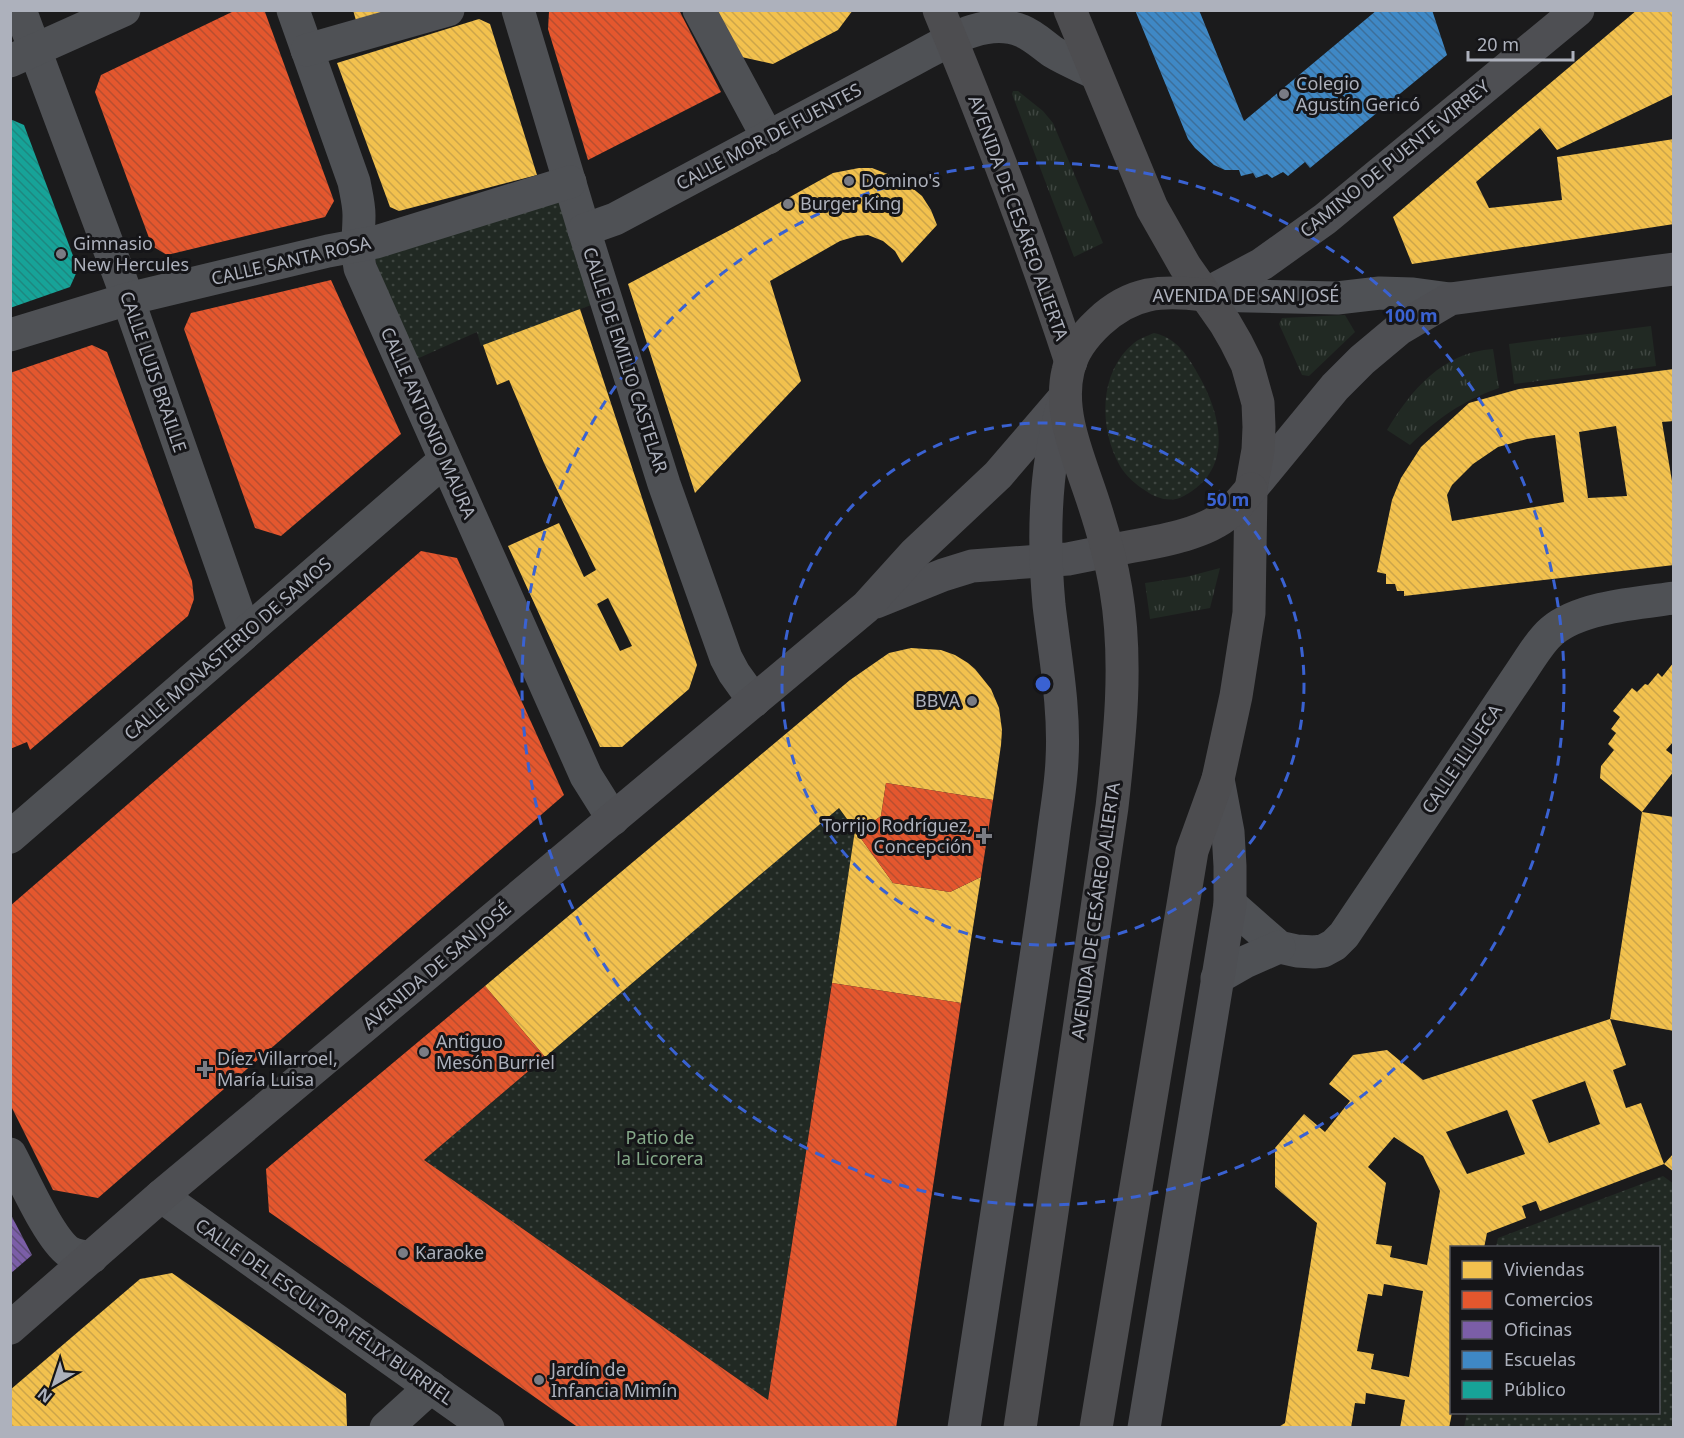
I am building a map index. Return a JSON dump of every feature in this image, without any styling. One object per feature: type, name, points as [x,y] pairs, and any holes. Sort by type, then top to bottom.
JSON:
[{"type":"main road","name":"AVENIDA DE CESÁREO ALIERTA","points":[[939,10],[1005,173],[1071,362],[1051,453],[1047,514],[1046,561],[1060,681],[1063,729],[1061,779],[1008,1148],[964,1428]]},
{"type":"main road","points":[[1070,10],[1152,208],[1204,296],[1225,323],[1247,364],[1258,403],[1259,427],[1258,450],[1251,489],[1249,613],[1236,696],[1218,779],[1192,851],[1096,1428]]},
{"type":"main road","name":"CAMINO DE PUENTE VIRREY","points":[[1204,296],[1262,264],[1324,219],[1578,10]]},
{"type":"main road","name":"AVENIDA DE SAN JOSÉ","points":[[866,607],[943,575],[972,566],[1068,559],[1195,532],[1213,524],[1228,514],[1251,489],[1335,387],[1362,360],[1399,329],[1450,299],[1674,269]]},
{"type":"main road","name":"AVENIDA DE SAN JOSÉ","points":[[1071,362],[1081,341],[1090,330],[1117,307],[1131,300],[1148,294],[1177,292],[1204,296]]},
{"type":"main road","name":"AVENIDA DE CESÁREO ALIERTA","points":[[1020,1428],[1111,819],[1122,674],[1121,631],[1116,590],[1108,552],[1078,458],[1065,397]]},
{"type":"main road","name":"AVENIDA DE SAN JOSÉ","points":[[10,1328],[161,1196],[866,607],[914,554],[1002,470],[1065,397]]},
{"type":"main road","points":[[1144,1428],[1230,904],[1228,832],[1218,779]]},
{"type":"street","name":"CALLE LUIS BRAILLE","points":[[20,10],[23,55],[128,299],[245,633]]},
{"type":"street","points":[[23,55],[124,10]]},
{"type":"street","name":"CALLE ANTONIO MAURA","points":[[293,10],[356,189],[359,215],[357,246],[360,268],[586,776],[613,819]]},
{"type":"street","points":[[307,50],[448,10]]},
{"type":"street","name":"CALLE DE EMILIO CASTELAR","points":[[518,10],[664,484],[726,658],[754,701]]},
{"type":"street","points":[[699,10],[768,138]]},
{"type":"street","points":[[951,40],[990,27],[1011,27],[1034,37],[1055,53],[1095,73]]},
{"type":"street","name":"CALLE MOR DE FUENTES","points":[[584,230],[615,219],[951,40]]},
{"type":"street","name":"CALLE SANTA ROSA","points":[[10,335],[128,299],[394,237],[570,182]]},
{"type":"street","name":"AVENIDA DE SAN JOSÉ","points":[[1204,296],[1336,298],[1380,293],[1413,294],[1450,299]]},
{"type":"street","name":"CALLE MONASTERIO DE SAMOS","points":[[10,837],[445,460]]},
{"type":"street","name":"CALLE ILLUECA","points":[[1279,947],[1297,951],[1323,951],[1334,945],[1344,935],[1550,632],[1576,616],[1623,605],[1674,598]]},
{"type":"street","points":[[1217,978],[1279,947],[1230,904]]},
{"type":"street","points":[[10,1154],[48,1226],[61,1245],[74,1254],[92,1257]]},
{"type":"street","name":"CALLE DEL ESCULTOR FÉLIX BURRIEL","points":[[161,1196],[488,1428]]},
{"type":"street","points":[[386,1428],[430,1387]]},
{"type":"green space","points":[[1013,91],[1018,91],[1043,111],[1053,123],[1103,243],[1074,257],[1012,94]]},
{"type":"green space","points":[[561,198],[602,301],[481,346],[477,332],[410,362],[372,251]]},
{"type":"green space","points":[[1345,315],[1355,332],[1309,376],[1302,375],[1279,324],[1282,318]]},
{"type":"green space","points":[[1651,326],[1656,366],[1514,384],[1509,344]]},
{"type":"green space","points":[[1154,333],[1169,339],[1191,362],[1206,390],[1217,420],[1218,452],[1214,466],[1205,479],[1192,491],[1176,499],[1164,499],[1153,495],[1132,480],[1120,466],[1108,435],[1106,402],[1108,385],[1114,369],[1122,355],[1134,343]]},
{"type":"green space","points":[[1493,349],[1499,388],[1451,411],[1410,445],[1387,430],[1418,388],[1444,365],[1459,357]]},
{"type":"green space","points":[[1220,568],[1210,608],[1150,619],[1145,583],[1186,577]]},
{"type":"green space","name":"Patio de la Licorera","points":[[839,808],[855,830],[768,1400],[424,1160]]},
{"type":"green space","points":[[1663,1176],[1674,1184],[1673,1427],[1464,1427],[1467,1414],[1660,1414],[1660,1246],[1496,1246],[1498,1238]]},
{"type":"building: Viviendas","points":[[353,10],[396,10],[357,24]]},
{"type":"building: Viviendas","points":[[713,10],[853,10],[838,30],[773,64],[737,56]]},
{"type":"building: Viviendas","points":[[1637,10],[1674,10],[1674,94],[1557,150],[1540,128],[1476,182],[1489,208],[1562,200],[1557,157],[1674,139],[1674,224],[1412,264],[1393,217]]},
{"type":"building: Viviendas","points":[[479,19],[490,24],[537,175],[399,211],[390,207],[337,63]]},
{"type":"building: Viviendas","points":[[872,168],[906,183],[922,196],[937,225],[902,263],[895,251],[883,241],[868,235],[857,236],[840,241],[770,281],[801,381],[695,493],[628,284],[833,173]]},
{"type":"building: Viviendas","points":[[580,309],[697,665],[689,689],[622,747],[600,747],[508,546],[559,523],[584,577],[596,570],[544,463],[509,380],[497,385],[483,345]],"holes":[[[608,598],[632,646],[620,651],[597,604]]]},
{"type":"building: Viviendas","points":[[1674,369],[1674,421],[1662,422],[1674,493],[1674,565],[1404,596],[1404,591],[1397,591],[1395,584],[1386,584],[1386,574],[1377,572],[1392,500],[1401,478],[1421,447],[1469,403],[1519,389]],"holes":[[[1616,426],[1627,496],[1588,498],[1579,432]],[[1555,435],[1564,502],[1452,521],[1447,495],[1452,485],[1473,464],[1498,447],[1527,439]]]},
{"type":"building: Viviendas","points":[[911,648],[941,650],[955,655],[975,669],[991,689],[999,708],[1002,730],[993,800],[886,783],[881,816],[857,833],[893,883],[950,892],[981,877],[961,1003],[832,983],[855,830],[839,808],[545,1057],[485,986],[850,680],[889,653]]},
{"type":"building: Viviendas","points":[[1674,662],[1674,741],[1666,750],[1674,756],[1674,771],[1642,812],[1600,778],[1601,766],[1614,750],[1608,744],[1616,733],[1611,729],[1620,717],[1613,711],[1632,688],[1637,692],[1645,684],[1648,685],[1658,673],[1662,677]]},
{"type":"building: Viviendas","points":[[1642,812],[1674,817],[1674,1031],[1610,1019]]},
{"type":"building: Viviendas","points":[[1610,1019],[1626,1065],[1613,1070],[1626,1108],[1641,1103],[1664,1164],[1540,1211],[1536,1201],[1522,1206],[1526,1218],[1487,1233],[1484,1246],[1450,1246],[1452,1414],[1449,1428],[1400,1428],[1405,1400],[1366,1393],[1365,1404],[1355,1403],[1351,1428],[1277,1428],[1285,1423],[1317,1223],[1275,1187],[1275,1148],[1304,1114],[1325,1132],[1350,1101],[1329,1084],[1353,1055],[1387,1050],[1423,1080]],"holes":[[[1585,1081],[1600,1124],[1549,1143],[1532,1100]],[[1507,1110],[1525,1154],[1467,1174],[1446,1132]],[[1394,1137],[1423,1156],[1440,1191],[1427,1265],[1390,1257],[1392,1246],[1376,1244],[1386,1183],[1368,1167]],[[1384,1284],[1423,1291],[1409,1377],[1371,1369],[1374,1354],[1357,1351],[1368,1294],[1382,1296]]]},
{"type":"building: Viviendas","points":[[1674,1153],[1674,1172],[1664,1164]]},
{"type":"building: Viviendas","points":[[172,1273],[346,1394],[347,1428],[10,1428],[10,1390],[140,1279]]},
{"type":"building: Comercios","points":[[236,10],[265,12],[334,201],[325,217],[167,255],[152,246],[95,92],[101,75]]},
{"type":"building: Comercios","points":[[552,10],[679,10],[721,92],[588,160],[548,29],[549,12]]},
{"type":"building: Comercios","points":[[331,280],[401,434],[281,536],[255,528],[184,329],[191,313]]},
{"type":"building: Comercios","points":[[92,345],[107,352],[192,581],[194,599],[188,616],[30,750],[27,742],[10,749],[10,373]]},
{"type":"building: Comercios","points":[[421,551],[457,558],[564,795],[98,1198],[53,1190],[10,1104],[10,906]]},
{"type":"building: Comercios","points":[[886,783],[993,800],[981,877],[950,892],[893,883],[857,833],[881,816]]},
{"type":"building: Comercios","points":[[832,983],[961,1003],[896,1428],[579,1428],[269,1212],[266,1169],[485,986],[545,1057],[424,1160],[768,1400]]},
{"type":"building: Oficinas","points":[[10,1213],[32,1255],[10,1274]]},
{"type":"building: Escuelas","name":"Colegio Agustín Gericó","points":[[1135,10],[1199,10],[1244,121],[1377,10],[1432,10],[1447,55],[1310,168],[1305,162],[1288,176],[1283,172],[1272,178],[1267,174],[1256,178],[1253,173],[1241,176],[1239,170],[1225,170],[1214,165],[1188,139]]},
{"type":"building: Público","points":[[10,119],[24,125],[78,269],[70,287],[10,308]]},
{"type":"place","name":"Colegio Agustín Gericó","points":[[1284,94]]},
{"type":"place","name":"Domino's","points":[[849,181]]},
{"type":"place","name":"Burger King","points":[[788,204]]},
{"type":"place","name":"Gimnasio New Hercules","points":[[61,254]]},
{"type":"place","name":"BBVA","points":[[972,701]]},
{"type":"place","name":"Torrijo Rodríguez, Concepción","points":[[984,836]]},
{"type":"place","name":"Antiguo Mesón Burriel","points":[[424,1052]]},
{"type":"place","name":"Díez Villarroel, María Luisa","points":[[205,1069]]},
{"type":"place","name":"Karaoke","points":[[403,1253]]},
{"type":"place","name":"Jardín de Infancia Mimín","points":[[539,1380]]}]
